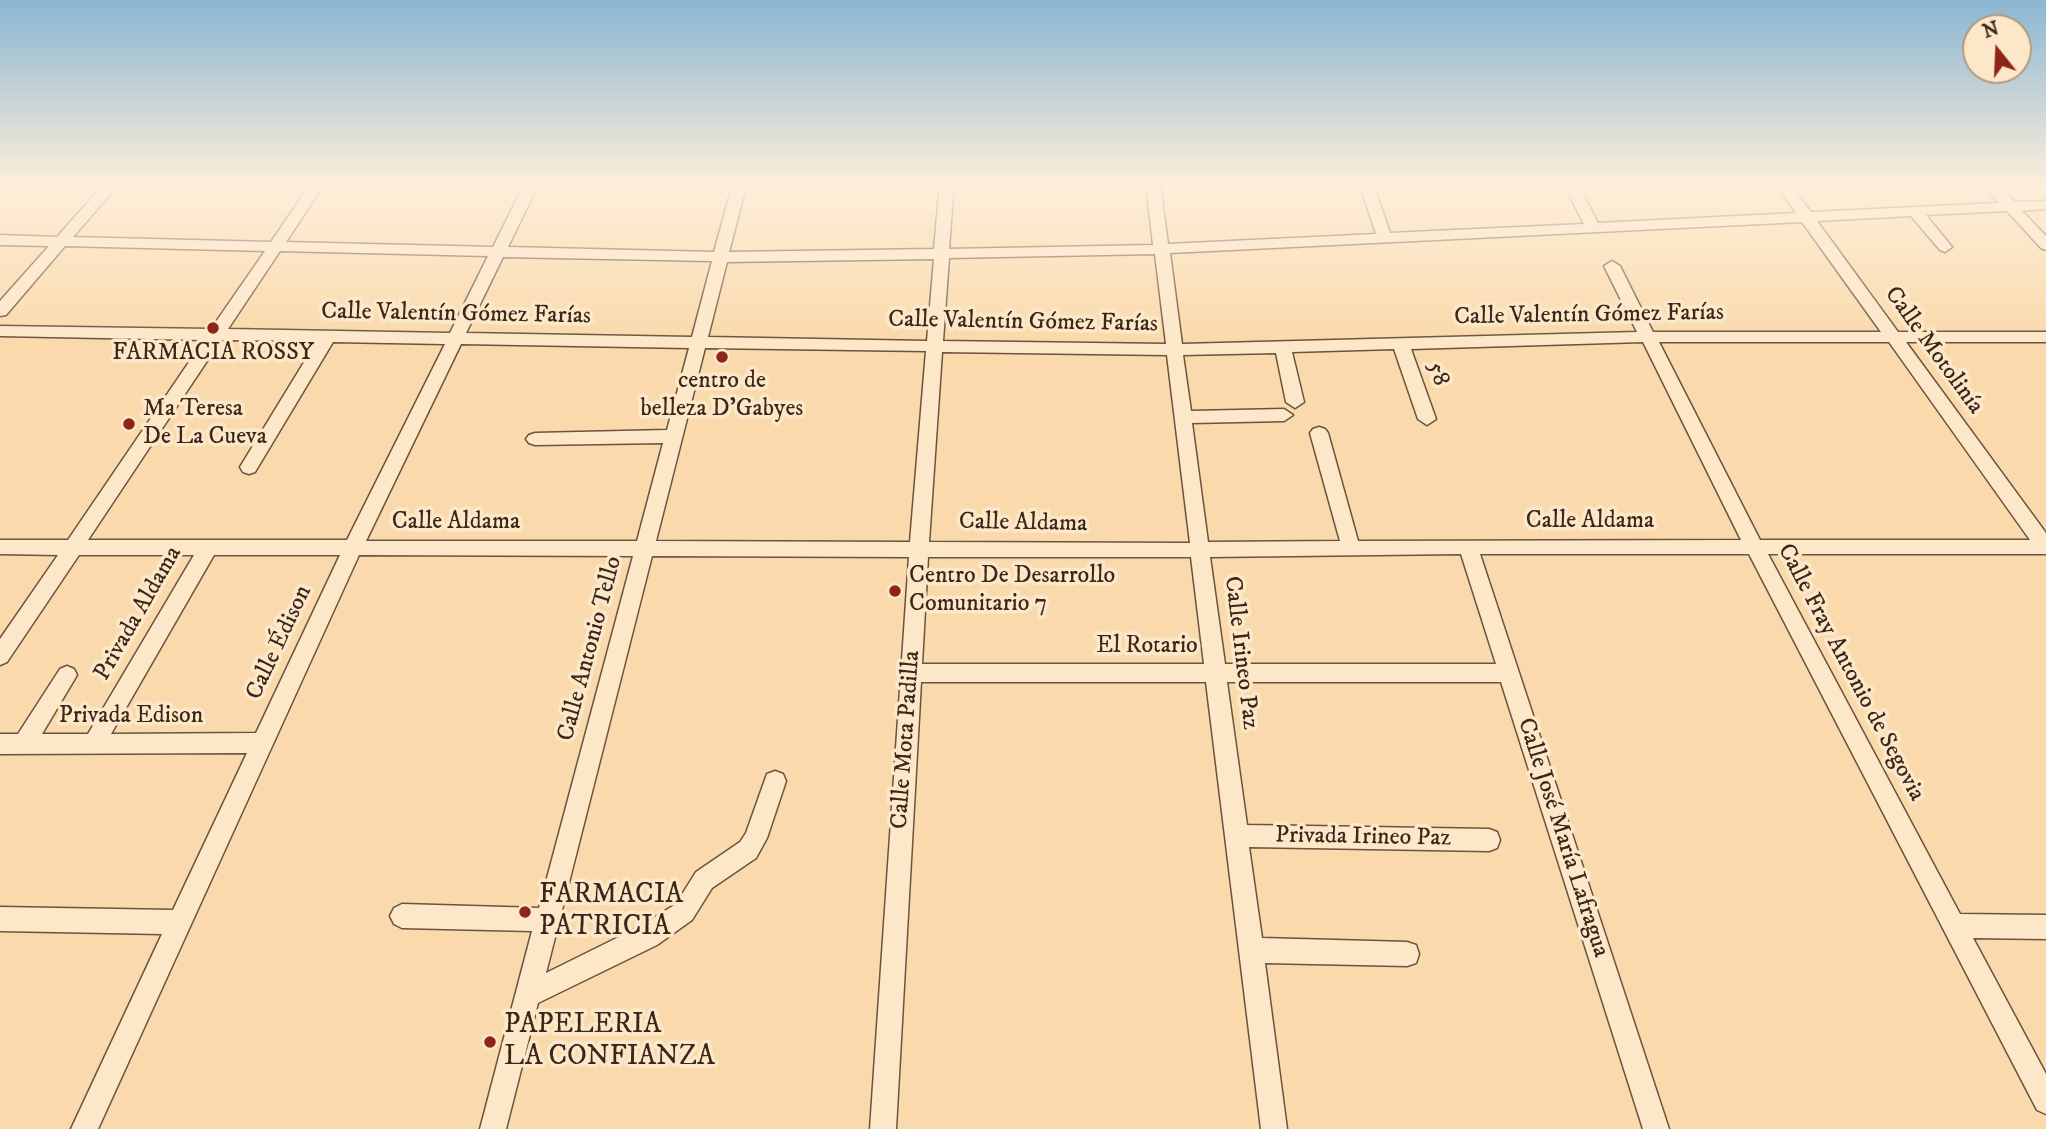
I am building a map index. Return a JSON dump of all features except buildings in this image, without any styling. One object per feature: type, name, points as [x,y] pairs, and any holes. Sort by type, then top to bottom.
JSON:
[{"type":"street","points":[[0,311],[66,236]]},
{"type":"street","points":[[0,656],[282,236]]},
{"type":"street","name":"Calle Édison","points":[[84,1129],[353,547],[506,236]]},
{"type":"street","name":"Calle Antonio Tello","points":[[493,1129],[726,236]]},
{"type":"street","name":"Calle Mota Padilla","points":[[883,1129],[919,547],[943,236]]},
{"type":"street","name":"Calle Irineo Paz","points":[[1160,236],[1274,1129]]},
{"type":"street","points":[[0,240],[720,257],[1162,249],[1442,236]]},
{"type":"street","name":"Calle Motolinía","points":[[1819,236],[2046,547]]},
{"type":"street","points":[[1935,236],[1945,247]]},
{"type":"street","name":"Calle Fray Antonio de Segovia","points":[[1612,266],[1754,546],[2046,1101]]},
{"type":"street","name":"Calle Valentín Gómez Farías","points":[[0,331],[1175,350],[1647,337],[2046,337]]},
{"type":"street","points":[[250,467],[328,337]]},
{"type":"street","name":"58","points":[[1401,345],[1427,419]]},
{"type":"street","points":[[1183,417],[1289,408],[1283,348]]},
{"type":"street","points":[[1319,433],[1351,548]]},
{"type":"street","points":[[534,439],[674,436]]},
{"type":"street","name":"Calle Aldama","points":[[0,547],[919,547],[1200,550],[2046,547]]},
{"type":"street","name":"Privada Aldama","points":[[94,744],[209,547]]},
{"type":"street","name":"Calle José María Lafragua","points":[[1468,547],[1656,1129]]},
{"type":"street","name":"El Rotario","points":[[911,673],[1509,673]]},
{"type":"street","points":[[24,744],[67,675]]},
{"type":"street","name":"Privada Edison","points":[[0,744],[263,743]]},
{"type":"street","points":[[528,995],[648,936],[684,912],[704,880],[748,850],[775,780]]},
{"type":"street","name":"Privada Irineo Paz","points":[[1237,836],[1489,840]]},
{"type":"street","points":[[402,916],[548,920]]},
{"type":"street","points":[[0,919],[180,922]]},
{"type":"street","points":[[1954,926],[2046,927]]},
{"type":"street","points":[[1251,950],[1407,954]]},
{"type":"place","name":"FARMACIA ROSSY","points":[[213,328]]},
{"type":"place","name":"centro de belleza D'Gabyes","points":[[722,357]]},
{"type":"place","name":"Ma Teresa De La Cueva","points":[[129,424]]},
{"type":"place","name":"Centro De Desarrollo Comunitario 7","points":[[895,591]]},
{"type":"place","name":"FARMACIA PATRICIA","points":[[525,912]]},
{"type":"place","name":"PAPELERIA LA CONFIANZA","points":[[490,1042]]}]
